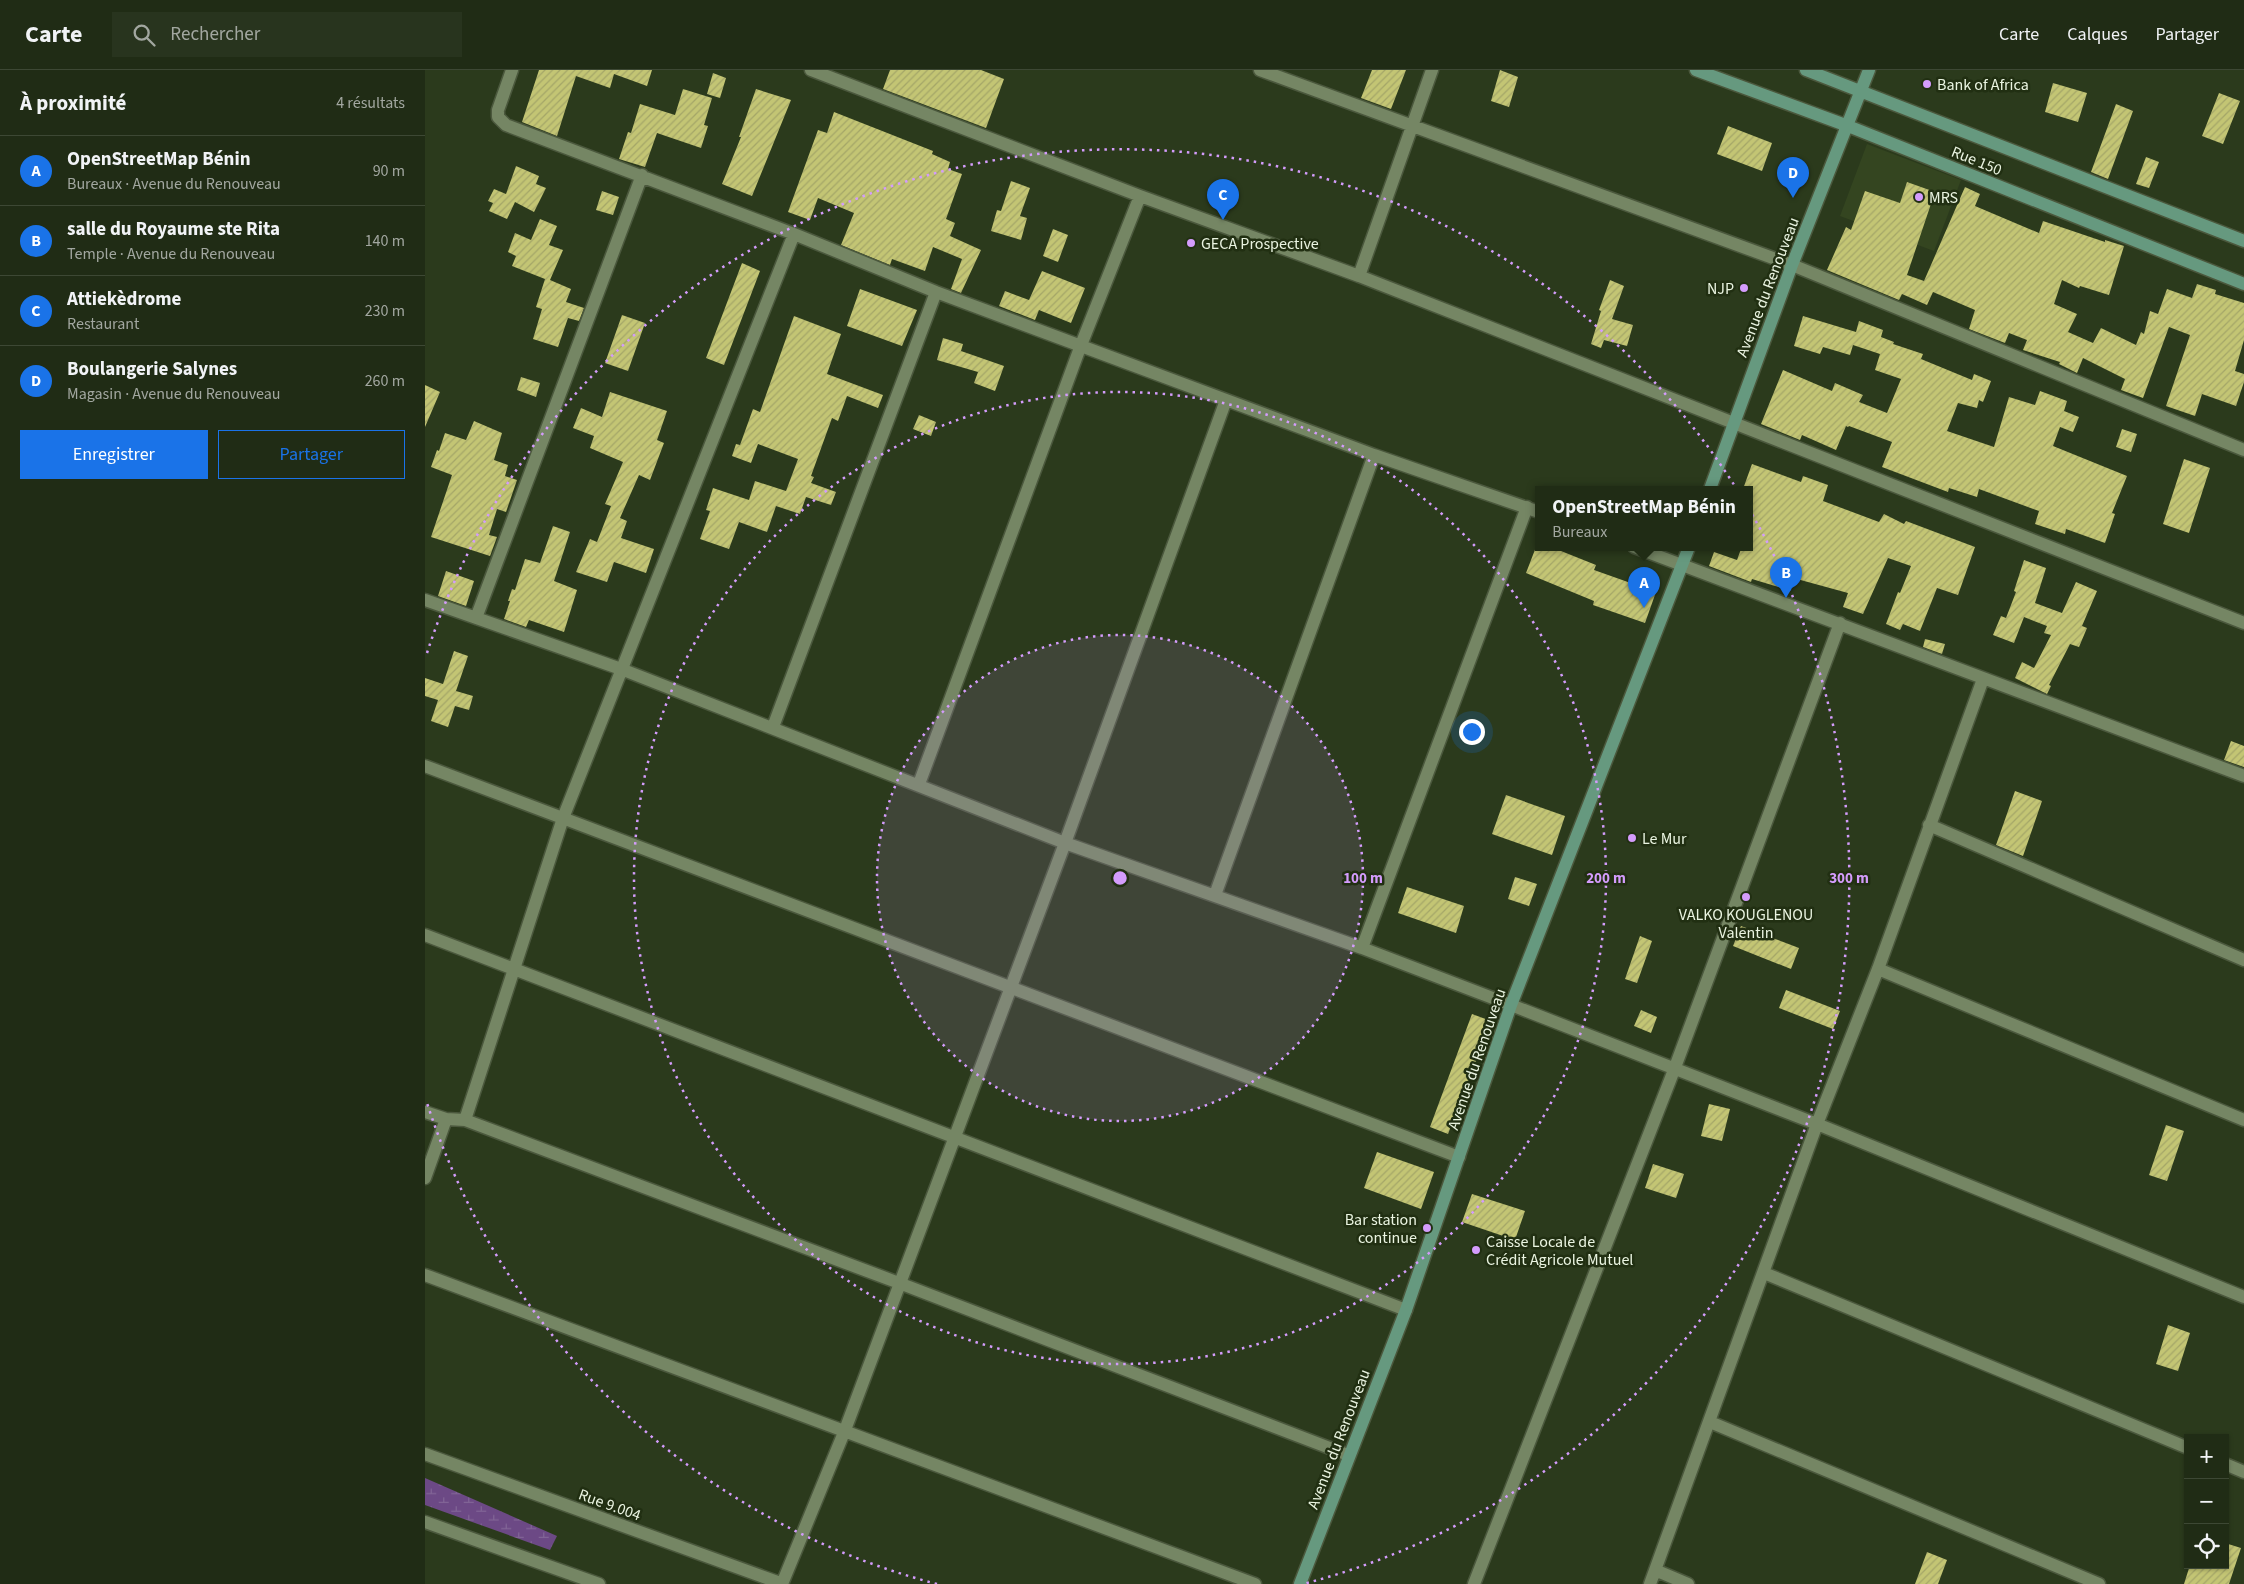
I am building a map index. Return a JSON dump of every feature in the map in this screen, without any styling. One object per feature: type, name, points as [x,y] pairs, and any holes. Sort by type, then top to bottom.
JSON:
[{"type":"main road","name":"Rue 150","points":[[1696,70],[1848,126],[2244,284]]},
{"type":"main road","name":"Rue 150","points":[[1806,70],[2244,240]]},
{"type":"main road","name":"Avenue du Renouveau","points":[[1711,486],[1792,265],[1869,70]]},
{"type":"main road","name":"Avenue du Renouveau","points":[[1301,1584],[1348,1455],[1406,1310],[1511,1005],[1688,551]]},
{"type":"street","points":[[512,70],[498,110],[498,117],[507,125],[794,234],[936,292],[1374,455],[1533,510],[1362,948]]},
{"type":"street","points":[[811,70],[1141,196],[1359,276],[2244,623]]},
{"type":"street","points":[[1260,70],[1792,265],[2244,450]]},
{"type":"street","points":[[1359,276],[1411,124],[1432,70]]},
{"type":"street","points":[[476,618],[642,176]]},
{"type":"street","points":[[919,784],[1081,345],[1141,196]]},
{"type":"street","points":[[465,1120],[563,818],[794,234]]},
{"type":"street","points":[[773,727],[936,292]]},
{"type":"street","points":[[782,1584],[845,1430],[1065,842],[1226,400]]},
{"type":"street","points":[[1215,895],[1374,455]]},
{"type":"street","points":[[1645,551],[2244,776]]},
{"type":"street","points":[[425,600],[621,669],[1065,842],[1362,948],[1511,1005],[1674,1070],[1817,1124],[2244,1297]]},
{"type":"street","points":[[1474,1584],[1674,1070],[1840,623]]},
{"type":"street","points":[[1650,1584],[1817,1124],[1878,970],[1983,679]]},
{"type":"street","points":[[425,766],[1459,1157]]},
{"type":"street","points":[[1929,825],[2244,960]]},
{"type":"street","points":[[425,935],[954,1139],[1406,1310]]},
{"type":"street","points":[[1878,970],[2244,1120]]},
{"type":"street","points":[[425,1112],[446,1119],[465,1120],[899,1283],[1348,1455]]},
{"type":"street","points":[[425,1178],[446,1119]]},
{"type":"street","points":[[1764,1273],[2184,1446]]},
{"type":"street","points":[[425,1275],[1255,1584]]},
{"type":"street","points":[[1710,1422],[2099,1584]]},
{"type":"street","name":"Rue 9.004","points":[[425,1454],[782,1584]]},
{"type":"street","points":[[2229,1466],[2244,1472]]},
{"type":"street","points":[[425,1522],[599,1584]]},
{"type":"street","points":[[1655,1570],[1687,1584]]},
{"type":"shaded area","points":[[1867,144],[1961,180],[1934,251],[1840,216]]},
{"type":"green space","points":[[425,1478],[557,1536],[550,1550],[425,1505]]},
{"type":"building","points":[[539,70],[652,70],[647,86],[614,74],[610,88],[576,76],[557,136],[522,122]]},
{"type":"building","points":[[890,70],[981,70],[1004,79],[986,128],[883,89]]},
{"type":"building","points":[[1372,70],[1406,70],[1391,109],[1361,98]]},
{"type":"building","points":[[1500,70],[1518,77],[1509,107],[1491,101]]},
{"type":"building","points":[[713,73],[726,78],[720,98],[707,94]]},
{"type":"building","points":[[2053,83],[2087,93],[2078,122],[2045,112]]},
{"type":"building","points":[[683,89],[712,98],[704,125],[708,126],[701,148],[657,133],[645,167],[619,159],[628,132],[631,133],[640,104],[675,115]]},
{"type":"building","points":[[756,89],[791,100],[752,196],[722,184],[741,137],[739,137]]},
{"type":"building","points":[[2219,93],[2240,101],[2223,144],[2202,136]]},
{"type":"building","points":[[2116,104],[2133,111],[2108,179],[2091,172]]},
{"type":"building","points":[[834,112],[933,151],[932,154],[950,162],[948,169],[962,174],[946,219],[955,223],[950,236],[981,250],[961,293],[951,289],[962,259],[933,247],[925,271],[892,259],[890,265],[841,245],[854,213],[818,198],[810,220],[788,212],[818,130],[827,133]]},
{"type":"building","points":[[1728,126],[1772,143],[1762,171],[1717,154]]},
{"type":"building","points":[[2146,157],[2159,162],[2149,188],[2136,184]]},
{"type":"building","points":[[516,166],[539,176],[536,184],[546,188],[534,212],[515,202],[507,219],[489,211],[493,203],[488,201],[494,189],[506,194]]},
{"type":"building","points":[[1011,181],[1030,188],[1020,216],[1027,218],[1021,240],[991,231],[997,210],[1001,211]]},
{"type":"building","points":[[1907,182],[1935,192],[1907,275],[1924,281],[1965,187],[1980,194],[1975,206],[2039,233],[2043,221],[2105,242],[2105,240],[2124,246],[2109,295],[2080,286],[2079,288],[2062,280],[2054,304],[2077,314],[2068,332],[2093,343],[2101,328],[2136,345],[2141,332],[2144,334],[2150,311],[2158,314],[2167,289],[2192,298],[2197,284],[2216,290],[2215,294],[2244,303],[2244,340],[2235,371],[2244,374],[2244,382],[2236,406],[2202,394],[2195,416],[2166,406],[2190,335],[2169,327],[2143,398],[2121,390],[2125,379],[2083,358],[2077,373],[2059,364],[2060,362],[2023,350],[2027,340],[2009,333],[2005,343],[1969,329],[1975,310],[1933,292],[1927,305],[1902,294],[1899,300],[1827,270],[1846,227],[1851,230],[1865,191],[1900,203]]},
{"type":"building","points":[[602,191],[619,197],[613,215],[596,210]]},
{"type":"building","points":[[540,219],[557,226],[549,245],[563,250],[550,280],[571,289],[566,302],[584,308],[579,321],[568,318],[558,347],[533,339],[542,309],[536,307],[545,279],[512,266],[516,256],[508,252],[515,233],[531,240]]},
{"type":"building","points":[[1053,229],[1068,235],[1058,262],[1043,256]]},
{"type":"building","points":[[742,263],[760,271],[724,365],[706,358]]},
{"type":"building","points":[[1042,271],[1085,288],[1071,323],[1039,310],[1035,320],[999,306],[1005,291],[1029,300]]},
{"type":"building","points":[[1610,280],[1624,286],[1612,319],[1633,325],[1627,346],[1604,340],[1601,348],[1591,344],[1601,311],[1599,310]]},
{"type":"building","points":[[860,289],[917,310],[902,346],[847,326]]},
{"type":"building","points":[[622,315],[645,323],[628,371],[605,363]]},
{"type":"building","points":[[794,316],[841,334],[827,374],[883,395],[878,408],[847,396],[838,421],[832,418],[811,476],[814,477],[811,483],[836,492],[831,505],[806,497],[800,514],[776,506],[767,532],[739,522],[729,549],[700,539],[710,511],[706,510],[713,488],[749,500],[755,481],[786,491],[798,459],[758,444],[751,463],[732,456],[736,444],[740,445],[753,409],[760,412]]},
{"type":"building","points":[[1803,316],[1856,332],[1859,321],[1883,330],[1881,337],[1894,342],[1893,344],[1923,354],[1921,359],[1972,380],[1974,374],[1991,381],[1983,402],[1979,400],[1977,408],[1958,403],[1947,431],[1994,447],[2009,397],[2035,405],[2040,391],[2067,401],[2064,411],[2079,417],[2073,432],[2060,427],[2053,446],[2127,476],[2112,513],[2115,514],[2105,543],[2066,529],[2065,534],[2035,524],[2039,511],[1979,489],[1977,497],[1949,488],[1948,492],[1882,467],[1892,442],[1849,426],[1846,426],[1836,450],[1802,435],[1800,440],[1761,424],[1783,370],[1832,391],[1835,383],[1863,395],[1859,402],[1887,413],[1901,379],[1875,370],[1880,354],[1853,345],[1850,355],[1823,347],[1820,354],[1794,346]]},
{"type":"building","points":[[943,338],[963,344],[961,351],[1004,366],[995,391],[974,383],[978,372],[937,360]]},
{"type":"building","points":[[521,377],[540,383],[536,397],[517,390]]},
{"type":"building","points":[[425,385],[440,392],[425,427]]},
{"type":"building","points":[[610,392],[667,411],[657,440],[664,443],[650,480],[639,475],[620,518],[627,521],[621,538],[654,549],[646,573],[614,562],[607,582],[576,572],[590,539],[597,542],[611,506],[605,504],[623,462],[590,448],[594,436],[573,428],[581,408],[602,417]]},
{"type":"building","points":[[919,415],[936,422],[931,436],[913,429]]},
{"type":"building","points":[[474,421],[502,433],[494,460],[508,465],[505,476],[517,480],[506,512],[497,509],[489,535],[497,537],[490,556],[431,537],[452,475],[431,467],[437,450],[439,451],[445,433],[466,440]]},
{"type":"building","points":[[2122,429],[2137,434],[2131,452],[2116,447]]},
{"type":"building","points":[[2184,459],[2210,468],[2189,533],[2163,524]]},
{"type":"building","points":[[1752,464],[1801,482],[1803,476],[1828,485],[1823,501],[1879,522],[1884,514],[1904,524],[1906,521],[1975,547],[1958,595],[1937,588],[1920,631],[1903,624],[1900,630],[1886,624],[1898,592],[1900,593],[1911,566],[1888,558],[1863,614],[1843,607],[1848,593],[1786,576],[1782,588],[1752,579],[1751,582],[1709,566],[1714,552],[1737,560],[1740,551],[1753,551],[1753,486],[1744,486]]},
{"type":"building","points":[[553,526],[570,532],[554,581],[577,590],[564,632],[529,620],[526,627],[504,619],[512,589],[515,590],[525,559],[540,563]]},
{"type":"building","points":[[1535,550],[1561,551],[1596,565],[1594,570],[1656,592],[1645,623],[1593,605],[1594,601],[1526,573]]},
{"type":"building","points":[[2024,560],[2046,568],[2035,603],[2062,613],[2076,582],[2097,591],[2082,626],[2087,628],[2079,647],[2070,644],[2049,685],[2051,686],[2047,694],[2015,678],[2022,662],[2034,668],[2051,635],[2044,633],[2047,626],[2024,617],[2014,643],[1993,635],[2001,616],[2006,618],[2016,592],[2014,591]]},
{"type":"building","points":[[446,571],[474,581],[466,606],[438,596]]},
{"type":"building","points":[[1925,639],[1945,644],[1942,654],[1923,647]]},
{"type":"building","points":[[454,651],[468,656],[456,691],[473,696],[469,710],[455,706],[448,727],[431,721],[438,700],[425,696],[425,678],[443,684]]},
{"type":"building","points":[[2231,741],[2244,746],[2244,767],[2224,760]]},
{"type":"building","points":[[2015,791],[2042,801],[2023,856],[1996,845]]},
{"type":"building","points":[[1506,795],[1565,816],[1552,855],[1492,834]]},
{"type":"building","points":[[1515,877],[1537,884],[1529,906],[1508,899]]},
{"type":"building","points":[[1407,887],[1464,906],[1456,933],[1398,913]]},
{"type":"building","points":[[1741,926],[1799,948],[1791,969],[1733,946]]},
{"type":"building","points":[[1640,936],[1652,941],[1637,983],[1625,979]]},
{"type":"building","points":[[1786,990],[1840,1011],[1833,1029],[1779,1008]]},
{"type":"building","points":[[1641,1010],[1657,1017],[1651,1033],[1634,1026]]},
{"type":"building","points":[[1472,1014],[1491,1021],[1448,1134],[1430,1127]]},
{"type":"building","points":[[1709,1104],[1730,1109],[1722,1141],[1701,1136]]},
{"type":"building","points":[[2166,1125],[2184,1131],[2167,1181],[2149,1175]]},
{"type":"building","points":[[1377,1152],[1434,1172],[1421,1209],[1364,1188]]},
{"type":"building","points":[[1653,1164],[1684,1174],[1676,1198],[1645,1188]]},
{"type":"building","points":[[1472,1194],[1525,1211],[1515,1240],[1462,1222]]},
{"type":"building","points":[[2168,1325],[2190,1333],[2178,1371],[2156,1364]]},
{"type":"building","points":[[2229,1544],[2241,1548],[2229,1584],[2184,1584],[2189,1569],[2229,1569]]},
{"type":"building","points":[[1927,1552],[1947,1560],[1938,1584],[1915,1584]]},
{"type":"place","name":"Bank of Africa","points":[[1927,84]]},
{"type":"place","name":"MRS","points":[[1919,197]]},
{"type":"place","name":"Boulangerie Salynes","points":[[1793,198]]},
{"type":"place","name":"Attiekèdrome","points":[[1223,220]]},
{"type":"place","name":"GECA Prospective","points":[[1191,243]]},
{"type":"place","name":"NJP","points":[[1744,288]]},
{"type":"place","name":"salle du Royaume ste Rita","points":[[1786,598]]},
{"type":"place","name":"OpenStreetMap Bénin","points":[[1644,608]]},
{"type":"place","name":"Le Mur","points":[[1632,838]]},
{"type":"place","name":"VALKO KOUGLENOU Valentin","points":[[1746,897]]},
{"type":"place","name":"Bar station continue","points":[[1427,1228]]},
{"type":"place","name":"Caisse Locale de Crédit Agricole Mutuel","points":[[1476,1250]]}]
